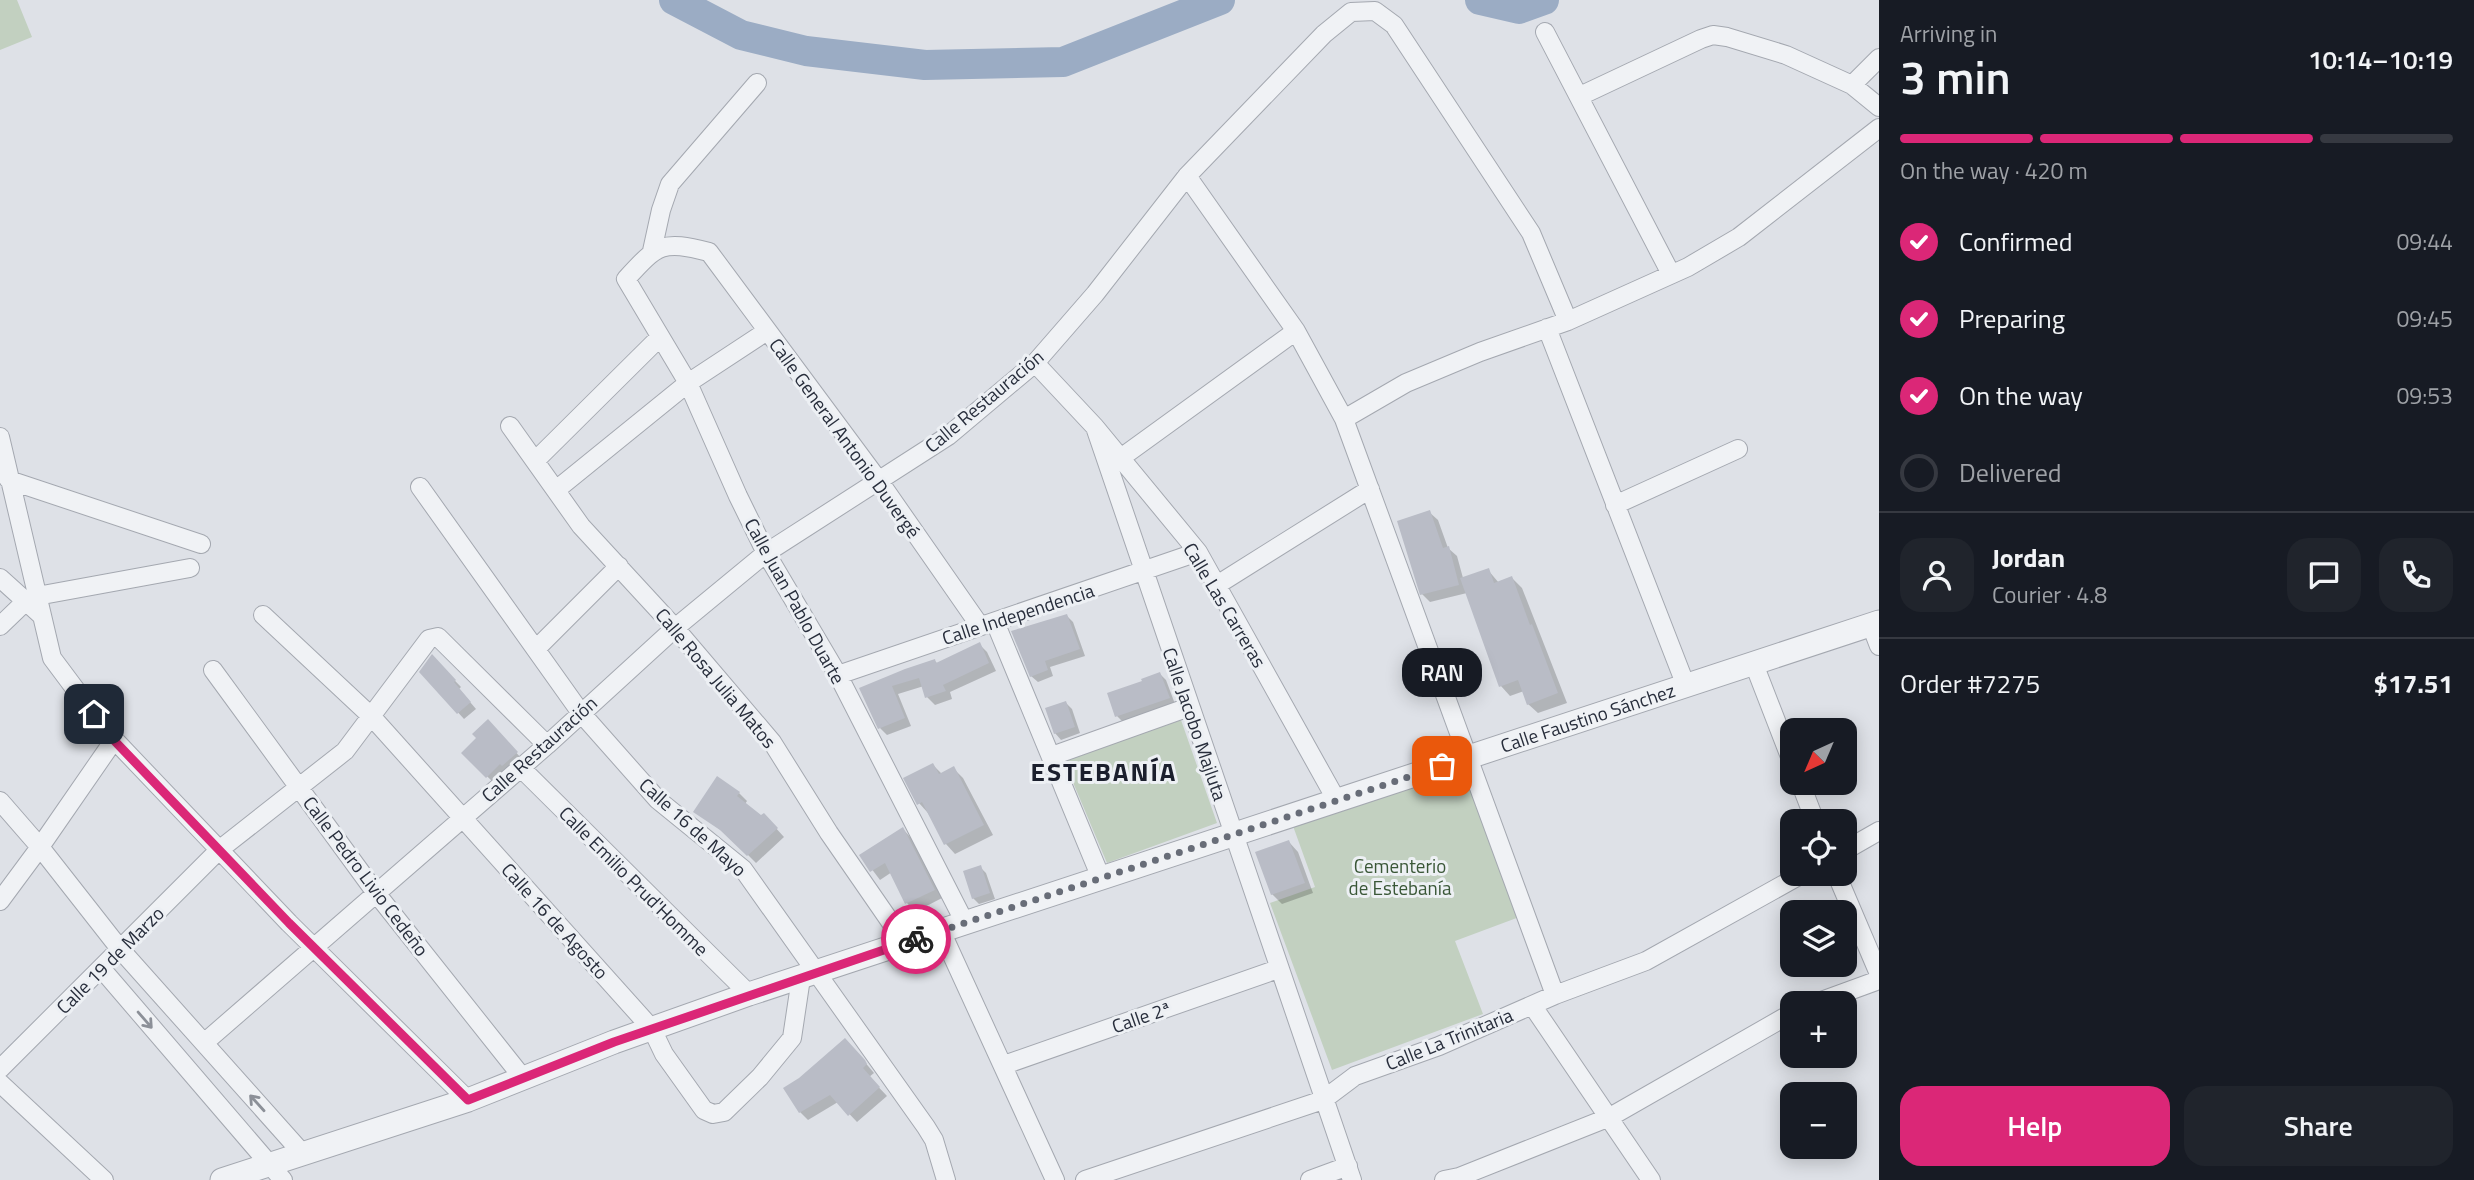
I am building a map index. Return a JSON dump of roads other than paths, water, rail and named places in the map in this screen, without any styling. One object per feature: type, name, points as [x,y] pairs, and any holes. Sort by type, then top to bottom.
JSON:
[{"type":"street","name":"Calle Restauración","points":[[204,1043],[547,745],[674,628],[766,553],[948,436],[1035,363],[1095,294],[1187,176],[1324,34],[1351,12],[1375,11],[1394,26],[1531,233],[1568,321]]},
{"type":"street","points":[[1545,32],[1671,274]]},
{"type":"street","points":[[1580,96],[1713,35],[1786,55],[1852,85],[1879,107]]},
{"type":"street","points":[[1852,85],[1879,58]]},
{"type":"street","points":[[652,251],[670,184],[757,83]]},
{"type":"street","points":[[1344,419],[1406,383],[1480,352],[1568,321],[1688,267],[1739,237],[1879,128]]},
{"type":"street","points":[[1187,176],[1296,331],[1344,419],[1555,995]]},
{"type":"street","name":"Calle General Antonio Duvergé","points":[[652,251],[679,244],[709,252],[987,624],[1052,756],[1101,878]]},
{"type":"street","name":"Calle Juan Pablo Duarte","points":[[652,251],[626,279],[688,383],[766,553],[838,675],[965,923]]},
{"type":"street","points":[[1547,328],[1686,686]]},
{"type":"street","points":[[556,491],[688,383],[767,331]]},
{"type":"street","points":[[1114,462],[1296,331]]},
{"type":"street","points":[[535,461],[660,337]]},
{"type":"street","name":"Calle Jacobo Majluta","points":[[1035,363],[1095,426],[1114,462],[1144,572],[1350,1173]]},
{"type":"street","name":"Calle Rosa Julia Matos","points":[[510,426],[581,526],[674,628],[772,742],[829,832],[905,943]]},
{"type":"street","points":[[0,437],[31,598],[41,615],[52,658],[114,740],[314,947],[468,1100]]},
{"type":"street","points":[[1615,505],[1738,449]]},
{"type":"street","name":"Calle Las Carreras","points":[[1114,462],[1198,552],[1337,801]]},
{"type":"street","points":[[5,474],[201,544]]},
{"type":"street","name":"Calle 16 de Mayo","points":[[420,486],[580,713],[658,800],[743,869],[809,976],[934,1140],[946,1180]]},
{"type":"street","points":[[1217,585],[1370,489]]},
{"type":"street","name":"Calle Independencia","points":[[838,675],[1198,552]]},
{"type":"street","points":[[536,649],[619,566]]},
{"type":"street","points":[[0,626],[31,598],[190,568]]},
{"type":"street","points":[[0,578],[31,598]]},
{"type":"street","name":"Calle 16 de Agosto","points":[[263,615],[372,717],[652,1029],[664,1054],[704,1110],[713,1114],[724,1112],[761,1077],[792,1038],[809,976]]},
{"type":"street","name":"Calle Faustino Sánchez","points":[[222,1180],[277,1172],[303,1154],[468,1100],[748,995],[1754,664],[1876,631]]},
{"type":"street","name":"Calle 19 de Marzo","points":[[0,1069],[219,850],[345,751],[429,639],[438,637],[547,745]]},
{"type":"street","points":[[1754,664],[1780,731]]},
{"type":"street","name":"Calle Pedro Livio Cedeño","points":[[213,670],[376,893],[523,1078]]},
{"type":"street","points":[[1052,756],[1189,707]]},
{"type":"street","points":[[0,901],[114,740]]},
{"type":"street","name":"Calle Emilio Prud'Homme","points":[[520,767],[748,995]]},
{"type":"street","points":[[0,801],[120,949],[303,1154]]},
{"type":"street","points":[[1857,843],[1879,831]]},
{"type":"street","name":"Calle La Trinitaria","points":[[1085,1180],[1323,1100],[1355,1076],[1646,961],[1781,886]]},
{"type":"street","points":[[1842,886],[1879,974]]},
{"type":"street","points":[[941,931],[1055,1180]]},
{"type":"street","points":[[101,968],[277,1172]]},
{"type":"street","name":"Calle 2ª","points":[[1004,1065],[1278,969]]},
{"type":"street","points":[[1849,991],[1879,980]]},
{"type":"street","points":[[1532,1005],[1651,1180]]},
{"type":"street","points":[[1444,1180],[1459,1177],[1610,1117],[1780,1020]]},
{"type":"street","points":[[0,1083],[104,1180]]},
{"type":"street","points":[[1310,1180],[1350,1173]]},
{"type":"waterway","points":[[674,0],[741,35],[806,51],[925,65],[1063,62],[1220,0]]},
{"type":"waterway","points":[[1480,0],[1519,9],[1544,0]]},
{"type":"place","name":"RAN","points":[[1442,766]]},
{"type":"district","name":"ESTEBANÍA","points":[[1104,772]]},
{"type":"park label","name":"Cementerio de Estebanía","points":[[1400,877]]}]
